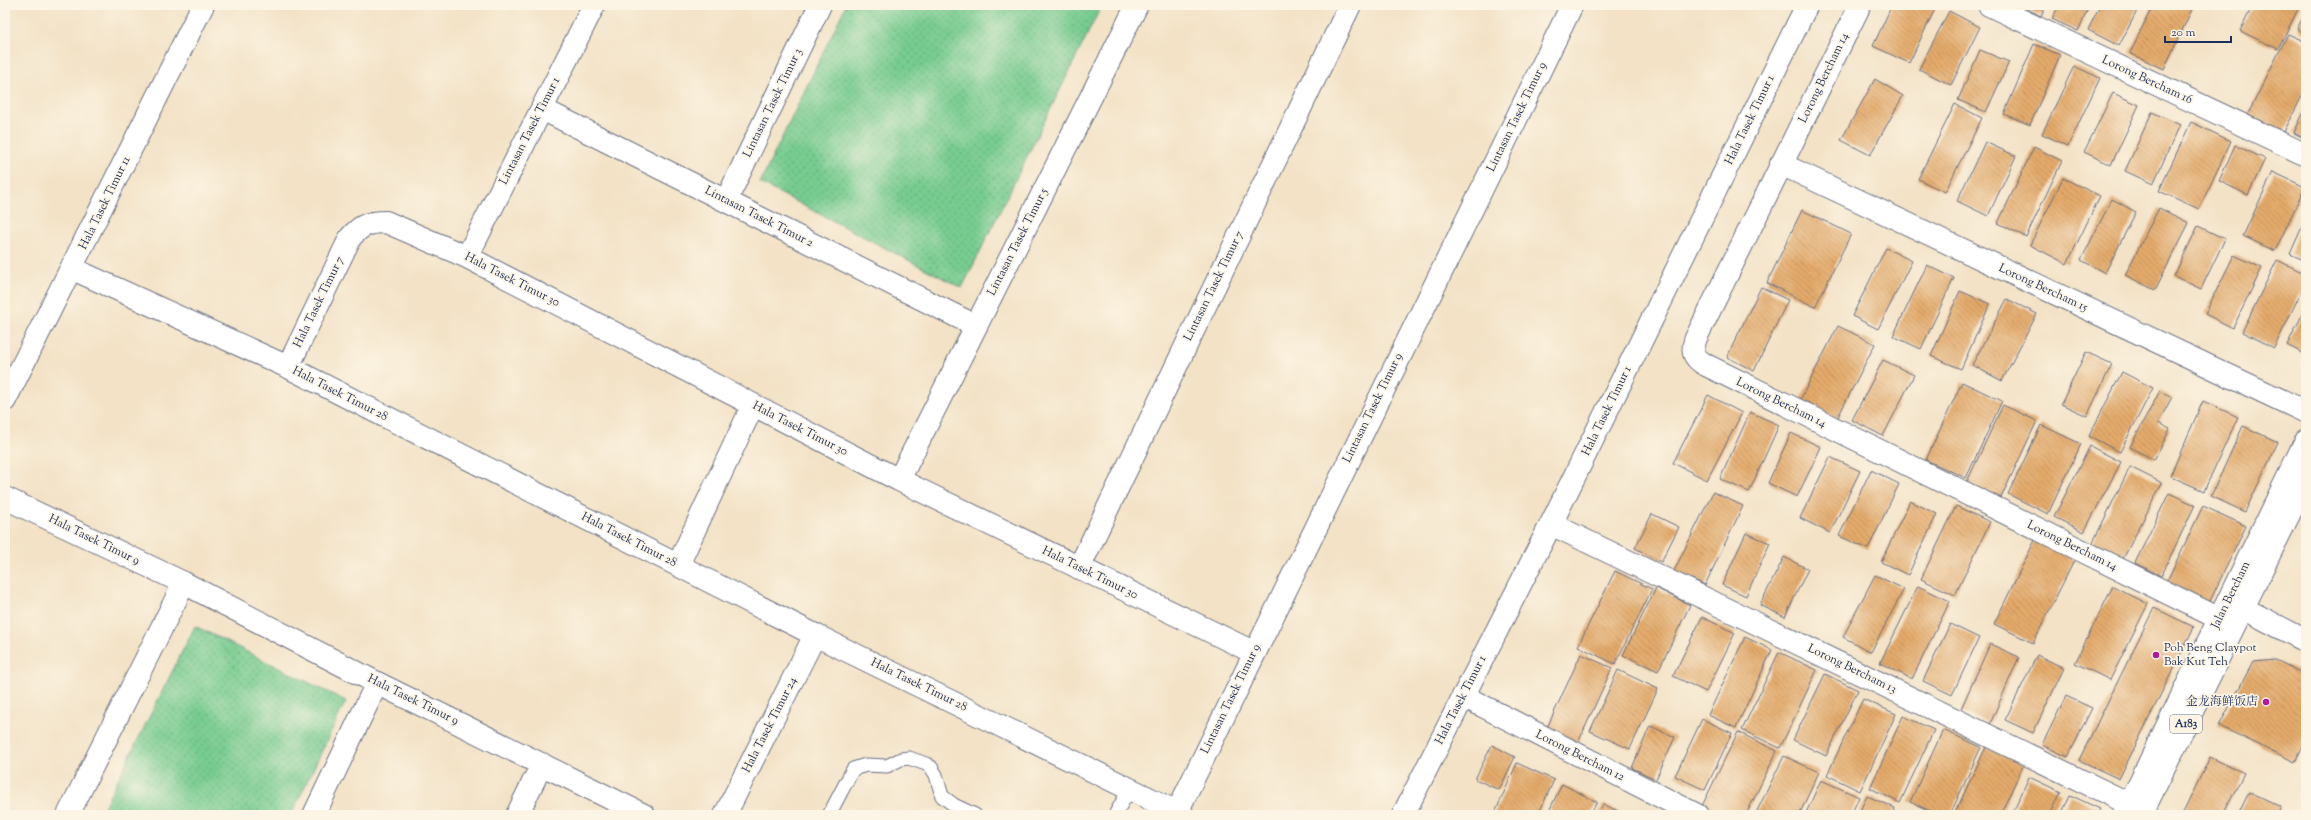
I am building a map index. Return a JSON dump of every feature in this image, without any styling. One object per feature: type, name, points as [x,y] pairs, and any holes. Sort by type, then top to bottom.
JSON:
[{"type":"street","name":"Hala Tasek Timur 11","points":[[5,400],[73,269],[203,5]]},
{"type":"street","name":"Lintasan Tasek Timur 1","points":[[467,257],[594,5]]},
{"type":"street","name":"Lintasan Tasek Timur 3","points":[[726,201],[820,5]]},
{"type":"street","name":"Lintasan Tasek Timur 5","points":[[899,480],[1137,5]]},
{"type":"street","name":"Lintasan Tasek Timur 9","points":[[1180,813],[1253,652],[1572,5]]},
{"type":"street","name":"Hala Tasek Timur 1","points":[[1403,815],[1551,524],[1807,5]]},
{"type":"street","name":"Lorong Bercham 14","points":[[1860,5],[1696,338],[1692,347],[1694,356],[1698,361],[2220,619]]},
{"type":"street","name":"Lorong Bercham 16","points":[[1989,5],[2306,155]]},
{"type":"street","name":"Lintasan Tasek Timur 7","points":[[1079,568],[1346,6]]},
{"type":"street","name":"Lintasan Tasek Timur 2","points":[[542,109],[976,326]]},
{"type":"street","name":"Lorong Bercham 15","points":[[1781,164],[2306,412]]},
{"type":"street","name":"Hala Tasek Timur 30","points":[[350,238],[359,228],[372,222],[386,222],[467,257],[899,480],[1253,652]]},
{"type":"street","name":"Hala Tasek Timur 7","points":[[288,367],[350,238]]},
{"type":"street","name":"Hala Tasek Timur 28","points":[[73,269],[288,367],[816,635],[1180,813]]},
{"type":"street","points":[[678,565],[754,405]]},
{"type":"street","name":"Jalan Bercham","points":[[2138,812],[2220,619],[2306,440]]},
{"type":"street","name":"Jalan Bercham","points":[[2138,812],[2224,648],[2306,480]]},
{"type":"street","name":"Hala Tasek Timur 9","points":[[5,498],[184,583],[377,683],[644,815]]},
{"type":"street","name":"Lorong Bercham 13","points":[[1551,524],[2138,812]]},
{"type":"street","points":[[68,815],[184,583]]},
{"type":"street","points":[[2236,585],[2237,606],[2306,641]]},
{"type":"street","points":[[2224,648],[2226,629],[2225,624],[2220,619],[2243,610]]},
{"type":"street","name":"Hala Tasek Timur 24","points":[[725,815],[816,635]]},
{"type":"street","points":[[314,815],[377,683]]},
{"type":"street","name":"Lorong Bercham 12","points":[[1463,696],[1697,815]]},
{"type":"street","points":[[517,815],[542,764]]},
{"type":"lane","points":[[829,815],[853,769],[866,765],[887,766],[901,759],[909,758],[932,767],[942,796],[954,805],[975,815]]},
{"type":"lane","points":[[1115,815],[1130,788]]},
{"type":"green space","points":[[846,5],[1102,5],[962,288],[760,183]]},
{"type":"green space","points":[[195,626],[346,701],[291,815],[100,815]]},
{"type":"building","points":[[1892,5],[1937,5],[1909,63],[1873,46]]},
{"type":"building","points":[[2019,5],[2046,5],[2041,16]]},
{"type":"building","points":[[2059,5],[2090,5],[2078,31],[2052,19]]},
{"type":"building","points":[[2100,5],[2140,5],[2119,46],[2088,30]]},
{"type":"building","points":[[2153,5],[2194,5],[2164,69],[2130,53]]},
{"type":"building","points":[[2253,5],[2300,5],[2278,49],[2240,31]]},
{"type":"building","points":[[1949,11],[1980,27],[1951,85],[1919,69]]},
{"type":"building","points":[[2306,11],[2306,34],[2297,29]]},
{"type":"building","points":[[2288,34],[2306,42],[2306,88],[2282,136],[2246,118]]},
{"type":"building","points":[[2034,44],[2060,55],[2030,125],[2004,114]]},
{"type":"building","points":[[1980,50],[2009,62],[1986,112],[1958,100]]},
{"type":"building","points":[[2074,66],[2100,78],[2068,146],[2042,134]]},
{"type":"building","points":[[1875,79],[1903,96],[1870,155],[1841,140]]},
{"type":"building","points":[[2113,93],[2139,105],[2111,165],[2084,152]]},
{"type":"building","points":[[1955,104],[1982,118],[1945,192],[1918,179]]},
{"type":"building","points":[[2306,107],[2306,139],[2294,133]]},
{"type":"building","points":[[2152,112],[2180,125],[2153,184],[2125,171]]},
{"type":"building","points":[[2191,122],[2231,141],[2199,209],[2159,191]]},
{"type":"building","points":[[1985,142],[2016,156],[1988,216],[1957,201]]},
{"type":"building","points":[[2235,145],[2265,159],[2248,195],[2219,181]]},
{"type":"building","points":[[2034,147],[2062,161],[2026,237],[1998,223]]},
{"type":"building","points":[[2273,172],[2305,187],[2275,251],[2243,236]]},
{"type":"building","points":[[2063,178],[2100,196],[2067,264],[2030,245]]},
{"type":"building","points":[[2112,199],[2136,212],[2105,273],[2081,260]]},
{"type":"building","points":[[2159,208],[2189,223],[2155,290],[2125,275]]},
{"type":"building","points":[[1802,210],[1851,234],[1815,307],[1767,283]]},
{"type":"building","points":[[2306,218],[2306,261],[2290,254]]},
{"type":"building","points":[[2198,226],[2225,239],[2201,289],[2174,276]]},
{"type":"building","points":[[1886,248],[1912,261],[1878,329],[1852,316]]},
{"type":"building","points":[[2234,255],[2262,268],[2233,328],[2205,314]]},
{"type":"building","points":[[2277,260],[2306,274],[2306,282],[2274,348],[2242,332]]},
{"type":"building","points":[[1927,265],[1954,278],[1921,349],[1893,336]]},
{"type":"building","points":[[1761,287],[1788,300],[1754,371],[1727,357]]},
{"type":"building","points":[[1960,291],[1990,304],[1961,369],[1931,356]]},
{"type":"building","points":[[2007,299],[2037,314],[2002,381],[1972,365]]},
{"type":"building","points":[[2306,307],[2306,355],[2287,345]]},
{"type":"building","points":[[1838,326],[1875,344],[1837,419],[1800,400]]},
{"type":"building","points":[[2086,352],[2112,364],[2087,416],[2061,404]]},
{"type":"building","points":[[1883,360],[1914,375],[1883,436],[1852,420]]},
{"type":"building","points":[[2122,372],[2153,388],[2120,452],[2089,436]]},
{"type":"building","points":[[1962,382],[2002,401],[1966,478],[1926,460]]},
{"type":"building","points":[[2160,391],[2172,397],[2158,423],[2170,429],[2154,460],[2130,447]]},
{"type":"building","points":[[1708,395],[1742,413],[1707,480],[1673,463]]},
{"type":"building","points":[[2203,401],[2238,417],[2204,491],[2170,476]]},
{"type":"building","points":[[2003,405],[2037,421],[1999,502],[1965,486]]},
{"type":"building","points":[[1750,412],[1779,425],[1749,492],[1720,479]]},
{"type":"building","points":[[2041,425],[2081,444],[2048,514],[2008,494]]},
{"type":"building","points":[[2243,426],[2278,442],[2245,512],[2211,496]]},
{"type":"building","points":[[1791,433],[1821,447],[1797,497],[1768,483]]},
{"type":"building","points":[[2090,446],[2121,462],[2084,532],[2054,517]]},
{"type":"building","points":[[1830,457],[1860,471],[1830,533],[1800,518]]},
{"type":"building","points":[[2130,467],[2162,483],[2122,561],[2091,546]]},
{"type":"building","points":[[1871,470],[1899,484],[1868,549],[1839,536]]},
{"type":"building","points":[[1713,492],[1743,506],[1705,585],[1674,571]]},
{"type":"building","points":[[2169,493],[2195,505],[2161,576],[2135,563]]},
{"type":"building","points":[[1910,501],[1937,514],[1908,575],[1881,562]]},
{"type":"building","points":[[1956,506],[1990,522],[1955,595],[1921,579]]},
{"type":"building","points":[[2203,506],[2246,526],[2209,603],[2166,583]]},
{"type":"building","points":[[1652,514],[1679,527],[1661,562],[1635,548]]},
{"type":"building","points":[[1746,533],[1770,543],[1746,596],[1722,585]]},
{"type":"building","points":[[2035,540],[2075,559],[2033,643],[1994,624]]},
{"type":"building","points":[[1784,557],[1808,569],[1785,617],[1760,605]]},
{"type":"building","points":[[1615,571],[1652,589],[1615,664],[1578,646]]},
{"type":"building","points":[[1875,575],[1904,589],[1871,652],[1843,637]]},
{"type":"building","points":[[1918,586],[1950,601],[1912,679],[1880,663]]},
{"type":"building","points":[[2113,586],[2148,604],[2110,680],[2075,663]]},
{"type":"building","points":[[1656,588],[1690,605],[1658,671],[1623,655]]},
{"type":"building","points":[[2154,608],[2194,627],[2119,779],[2079,760]]},
{"type":"building","points":[[1702,617],[1735,633],[1706,692],[1673,676]]},
{"type":"building","points":[[1950,624],[1979,638],[1952,695],[1923,681]]},
{"type":"building","points":[[1745,637],[1772,650],[1736,728],[1708,715]]},
{"type":"building","points":[[1990,644],[2019,657],[1990,724],[1960,711]]},
{"type":"building","points":[[1779,652],[1817,670],[1780,748],[1742,730]]},
{"type":"building","points":[[1581,654],[1612,668],[1577,745],[1546,730]]},
{"type":"building","points":[[2037,655],[2064,668],[2033,733],[2005,720]]},
{"type":"building","points":[[2276,660],[2306,675],[2306,740],[2295,762],[2219,726],[2253,662]]},
{"type":"building","points":[[1618,670],[1658,689],[1630,749],[1590,731]]},
{"type":"building","points":[[1825,674],[1858,690],[1826,756],[1793,740]]},
{"type":"building","points":[[2066,696],[2092,708],[2068,757],[2042,745]]},
{"type":"building","points":[[1863,699],[1896,714],[1860,791],[1827,775]]},
{"type":"building","points":[[1903,716],[1934,730],[1900,803],[1870,788]]},
{"type":"building","points":[[1702,719],[1732,733],[1705,790],[1675,776]]},
{"type":"building","points":[[1650,726],[1675,737],[1656,779],[1632,768]]},
{"type":"building","points":[[1943,730],[1981,747],[1950,815],[1940,815],[1910,802]]},
{"type":"building","points":[[1738,732],[1777,751],[1746,815],[1706,815],[1699,812]]},
{"type":"building","points":[[1492,745],[1515,757],[1499,790],[1475,779]]},
{"type":"building","points":[[1986,747],[2024,764],[2000,815],[1954,815]]},
{"type":"building","points":[[1784,756],[1819,772],[1799,815],[1755,815]]},
{"type":"building","points":[[2210,757],[2244,773],[2223,815],[2186,815],[2183,813]]},
{"type":"building","points":[[1517,763],[1554,780],[1538,815],[1494,815]]},
{"type":"building","points":[[2029,777],[2061,792],[2050,815],[2012,815]]},
{"type":"building","points":[[1821,780],[1859,797],[1851,815],[1805,815]]},
{"type":"building","points":[[1562,784],[1597,802],[1590,815],[1547,815]]},
{"type":"building","points":[[2249,792],[2281,807],[2277,815],[2238,815]]},
{"type":"building","points":[[2070,795],[2100,809],[2097,815],[2061,815]]},
{"type":"building","points":[[1867,796],[1895,808],[1892,815],[1858,815]]},
{"type":"building","points":[[1603,804],[1626,815],[1598,815]]},
{"type":"place","name":"Poh Beng Claypot Bak Kut Teh","points":[[2156,655]]},
{"type":"place","name":"金龙海鲜饭店","points":[[2266,702]]}]
